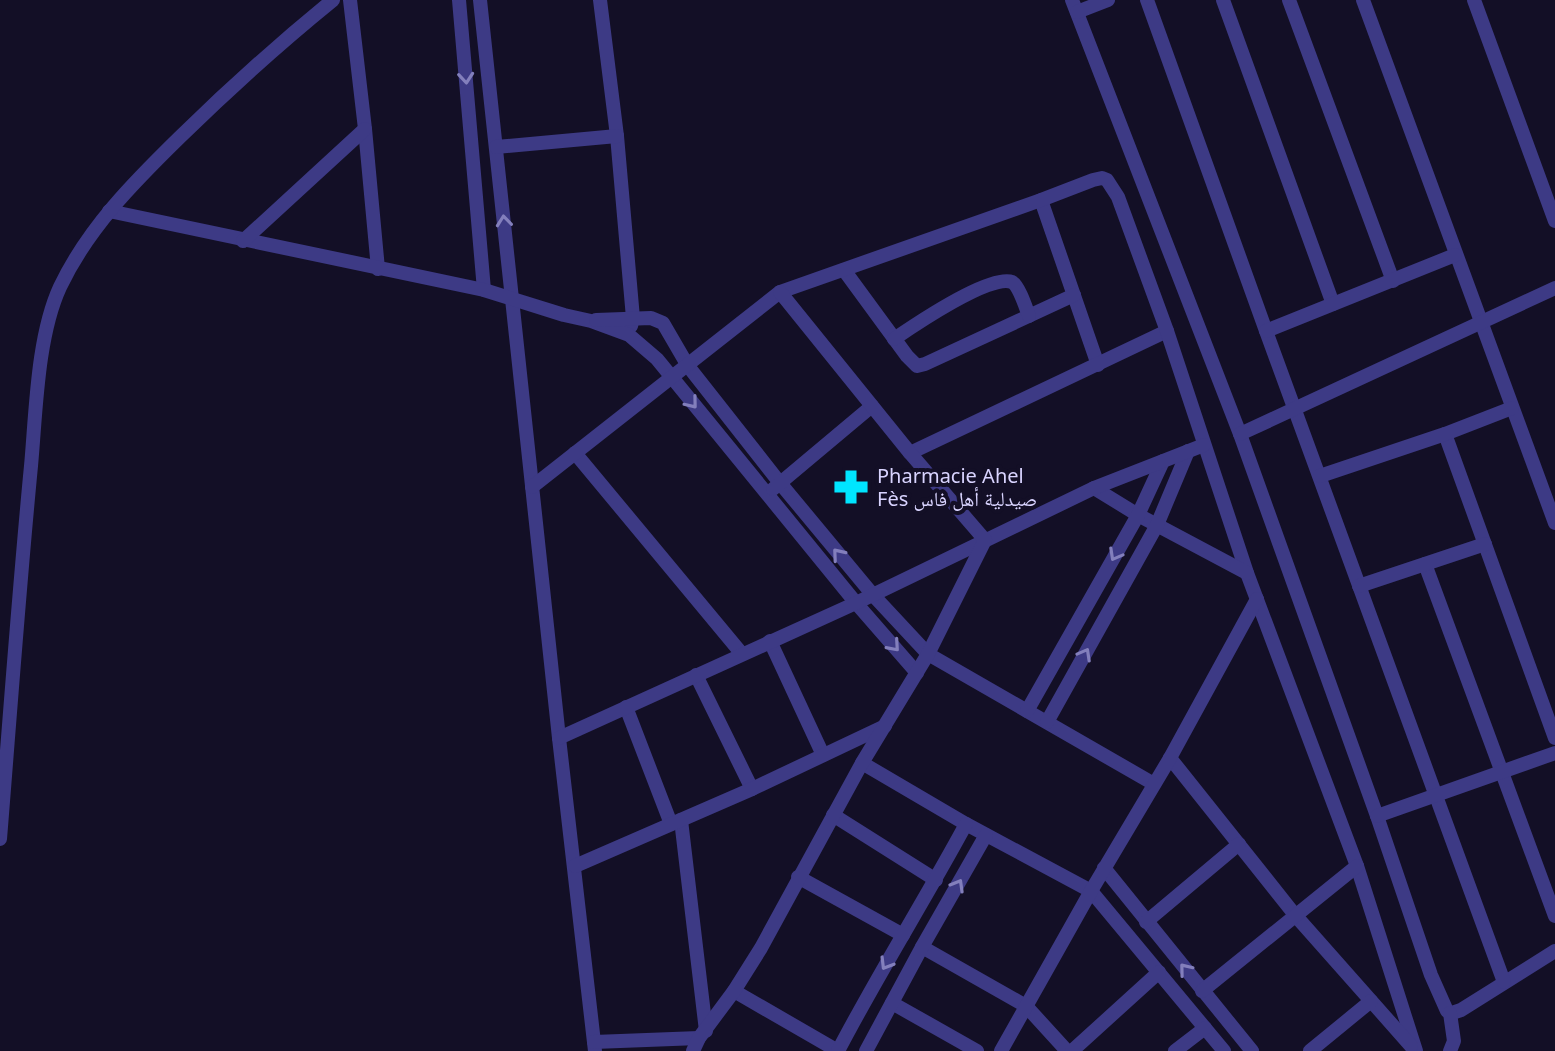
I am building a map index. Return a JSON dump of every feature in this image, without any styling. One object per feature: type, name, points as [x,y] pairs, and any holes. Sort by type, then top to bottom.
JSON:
[{"type":"street","points":[[293,32],[319,0]]},
{"type":"street","points":[[0,839],[22,559],[43,357],[59,290],[84,245],[109,211],[150,166],[243,76],[333,0]]},
{"type":"street","points":[[350,0],[378,269]]},
{"type":"street","points":[[459,0],[484,290]]},
{"type":"street","points":[[480,0],[594,1046],[699,1040]]},
{"type":"street","points":[[600,0],[617,136],[633,318],[629,335]]},
{"type":"street","points":[[1108,0],[1075,6],[1240,434],[1431,975],[1450,1013],[1454,1041],[1450,1051]]},
{"type":"street","points":[[1147,0],[1504,982]]},
{"type":"street","points":[[1223,0],[1333,304]]},
{"type":"street","points":[[1289,0],[1393,281]]},
{"type":"street","points":[[1363,0],[1555,523]]},
{"type":"street","points":[[1474,0],[1555,221]]},
{"type":"street","points":[[243,241],[365,129]]},
{"type":"street","points":[[496,147],[617,136]]},
{"type":"street","points":[[532,487],[780,292],[1093,180],[1102,178],[1108,181],[1118,197],[1167,331],[1247,573],[1357,866],[1416,1051]]},
{"type":"street","points":[[1041,200],[1098,365]]},
{"type":"street","points":[[109,211],[484,290],[629,335],[657,359],[917,673]]},
{"type":"street","points":[[1266,331],[1455,255]]},
{"type":"street","points":[[844,270],[914,365],[920,366],[1074,295]]},
{"type":"street","points":[[894,339],[948,304],[1004,282],[1012,282],[1016,286],[1029,316]]},
{"type":"street","points":[[1240,434],[1555,288]]},
{"type":"street","points":[[780,292],[985,540]]},
{"type":"street","points":[[591,321],[633,318],[661,321],[688,366],[780,483],[873,595],[928,654],[1154,784]]},
{"type":"street","points":[[910,453],[1167,331]]},
{"type":"street","points":[[767,494],[872,406]]},
{"type":"street","points":[[1320,476],[1512,408]]},
{"type":"street","points":[[1445,434],[1555,738]]},
{"type":"street","points":[[559,738],[856,603],[1094,488],[1204,445]]},
{"type":"street","points":[[1047,722],[1157,525],[1188,451]]},
{"type":"street","points":[[575,453],[742,654]]},
{"type":"street","points":[[1027,711],[1138,515],[1163,461]]},
{"type":"street","points":[[1094,488],[1247,573]]},
{"type":"street","points":[[699,1040],[761,948],[862,763],[928,654],[985,540]]},
{"type":"street","points":[[1359,586],[1485,544]]},
{"type":"street","points":[[1425,564],[1555,916]]},
{"type":"street","points":[[1001,1051],[1170,758],[1257,599]]},
{"type":"street","points":[[770,641],[823,755]]},
{"type":"street","points":[[696,675],[752,789]]},
{"type":"street","points":[[626,707],[676,822],[699,1040]]},
{"type":"street","points":[[575,866],[752,789],[885,726]]},
{"type":"street","points":[[1377,816],[1555,753]]},
{"type":"street","points":[[1170,758],[1295,915],[1416,1051]]},
{"type":"street","points":[[862,763],[966,824],[1091,891],[1224,1051]]},
{"type":"street","points":[[833,815],[936,880]]},
{"type":"street","points":[[734,991],[838,1051],[866,996],[966,824]]},
{"type":"street","points":[[866,1051],[986,835]]},
{"type":"street","points":[[1146,922],[1239,844]]},
{"type":"street","points":[[1202,991],[1357,866]]},
{"type":"street","points":[[1104,868],[1252,1051]]},
{"type":"street","points":[[798,877],[903,935]]},
{"type":"street","points":[[922,947],[1026,1006],[1070,1051],[1159,972]]},
{"type":"street","points":[[1450,1013],[1461,1010],[1555,951]]},
{"type":"street","points":[[1310,1051],[1371,1001]]},
{"type":"street","points":[[892,1003],[977,1051]]},
{"type":"street","points":[[1175,1051],[1205,1028]]},
{"type":"place","name":"Pharmacie Ahel Fès صيدلية أهل فاس","points":[[851,487]]}]
